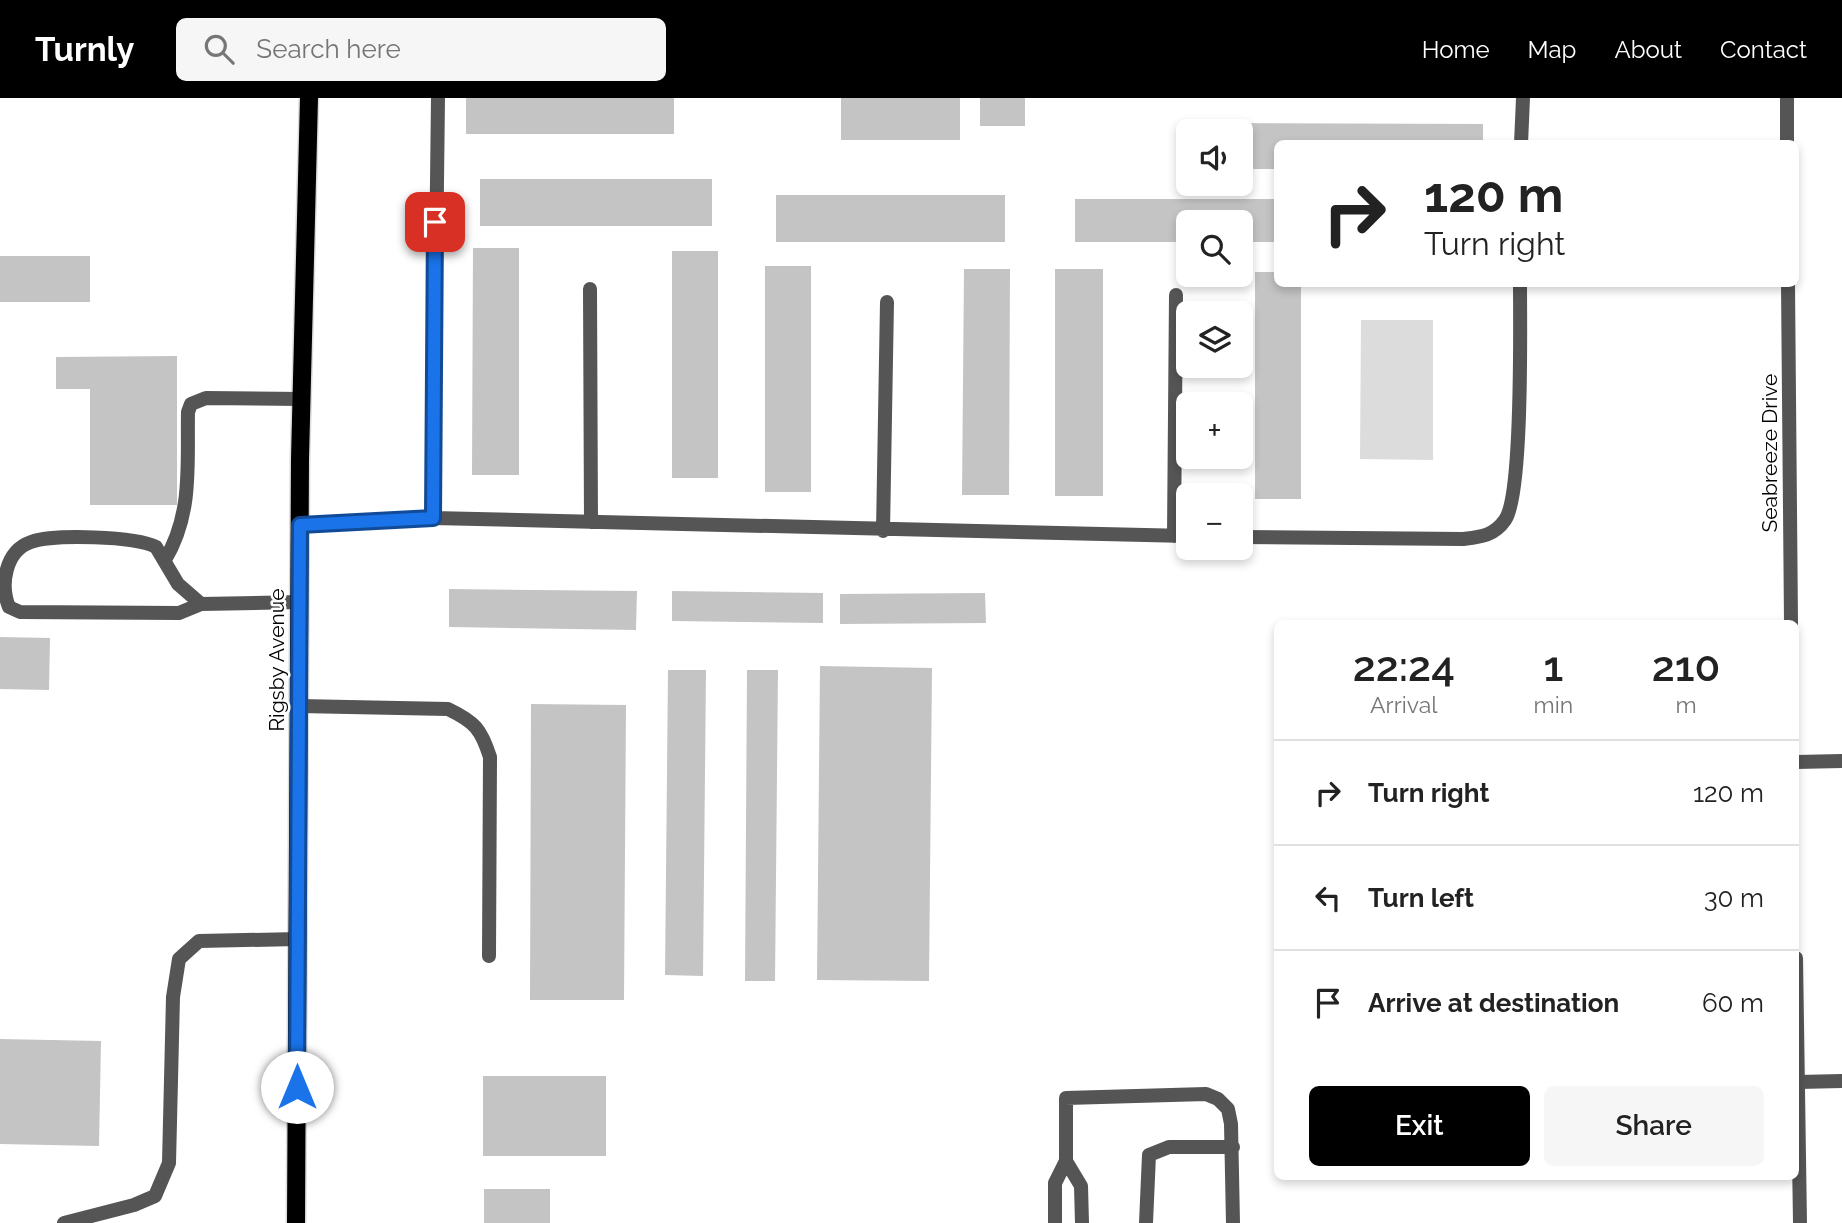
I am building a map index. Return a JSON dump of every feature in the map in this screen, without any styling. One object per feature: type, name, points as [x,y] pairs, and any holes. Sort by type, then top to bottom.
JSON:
[{"type":"main road","name":"Rigsby Avenue","points":[[296,1223],[299,602],[309,98]]},
{"type":"street","points":[[433,518],[438,98]]},
{"type":"street","points":[[1521,140],[1523,98]]},
{"type":"street","points":[[1787,98],[1787,140]]},
{"type":"street","points":[[1253,537],[1463,539],[1488,536],[1506,519],[1513,494],[1520,391],[1520,287]]},
{"type":"street","name":"Seabreeze Drive","points":[[1788,287],[1791,620]]},
{"type":"street","points":[[590,289],[592,522]]},
{"type":"street","points":[[1176,295],[1180,483]]},
{"type":"street","points":[[883,531],[887,302]]},
{"type":"street","points":[[165,560],[179,537],[186,507],[188,412],[191,404],[206,398],[302,399]]},
{"type":"street","points":[[300,525],[433,518],[883,531],[1176,536]]},
{"type":"street","points":[[201,604],[178,584],[156,547],[132,539],[50,539],[30,542],[18,551],[5,570],[3,593],[9,607],[20,612],[179,613],[201,604],[299,602]]},
{"type":"street","points":[[299,706],[448,709],[469,719],[483,734],[490,757],[488,956]]},
{"type":"street","points":[[1799,762],[1842,761]]},
{"type":"street","points":[[64,1223],[134,1205],[155,1196],[169,1163],[173,997],[179,959],[199,941],[298,939]]},
{"type":"street","points":[[1799,1082],[1842,1081]]},
{"type":"street","points":[[1055,1223],[1055,1183],[1066,1161],[1066,1098],[1206,1094],[1218,1099],[1228,1109],[1233,1147],[1233,1223]]},
{"type":"street","points":[[1146,1223],[1149,1156],[1169,1147],[1233,1147]]},
{"type":"street","points":[[1799,1152],[1800,1223]]},
{"type":"street","points":[[1066,1161],[1082,1186],[1082,1223]]},
{"type":"shaded area","points":[[1361,320],[1433,320],[1433,460],[1360,459]]},
{"type":"building","points":[[466,98],[674,98],[674,134],[466,134]]},
{"type":"building","points":[[841,98],[960,98],[960,140],[841,140]]},
{"type":"building","points":[[980,98],[1025,98],[1025,126],[980,126]]},
{"type":"building","points":[[1253,123],[1483,124],[1483,140],[1274,140],[1274,169],[1253,169]]},
{"type":"building","points":[[480,179],[712,179],[712,226],[480,226]]},
{"type":"building","points":[[776,195],[1005,195],[1005,242],[776,242]]},
{"type":"building","points":[[1075,199],[1274,199],[1274,242],[1253,242],[1253,210],[1176,210],[1176,242],[1075,242]]},
{"type":"building","points":[[473,248],[519,248],[519,475],[472,475]]},
{"type":"building","points":[[672,251],[718,251],[718,478],[672,478]]},
{"type":"building","points":[[0,256],[90,256],[90,302],[0,302]]},
{"type":"building","points":[[765,266],[811,266],[811,492],[765,492]]},
{"type":"building","points":[[964,269],[1010,269],[1009,495],[962,495]]},
{"type":"building","points":[[1055,269],[1103,269],[1103,496],[1055,496]]},
{"type":"building","points":[[1255,272],[1274,272],[1274,287],[1301,287],[1301,499],[1255,499]]},
{"type":"building","points":[[177,356],[177,505],[90,505],[90,389],[56,389],[56,357]]},
{"type":"building","points":[[449,589],[637,591],[636,630],[449,627]]},
{"type":"building","points":[[672,591],[823,593],[823,623],[672,621]]},
{"type":"building","points":[[985,593],[986,623],[840,624],[840,594]]},
{"type":"building","points":[[0,637],[50,638],[49,690],[0,689]]},
{"type":"building","points":[[820,666],[932,668],[929,981],[817,980]]},
{"type":"building","points":[[668,670],[706,670],[703,976],[665,975]]},
{"type":"building","points":[[747,670],[778,670],[775,981],[745,981]]},
{"type":"building","points":[[531,704],[626,705],[624,1000],[530,1000]]},
{"type":"building","points":[[0,1039],[101,1041],[99,1146],[0,1144]]},
{"type":"building","points":[[483,1076],[606,1076],[606,1156],[483,1156]]},
{"type":"building","points":[[484,1189],[550,1189],[550,1223],[484,1223]]},
{"type":"route","points":[[297,1087],[300,525],[433,518],[435,222]]}]
